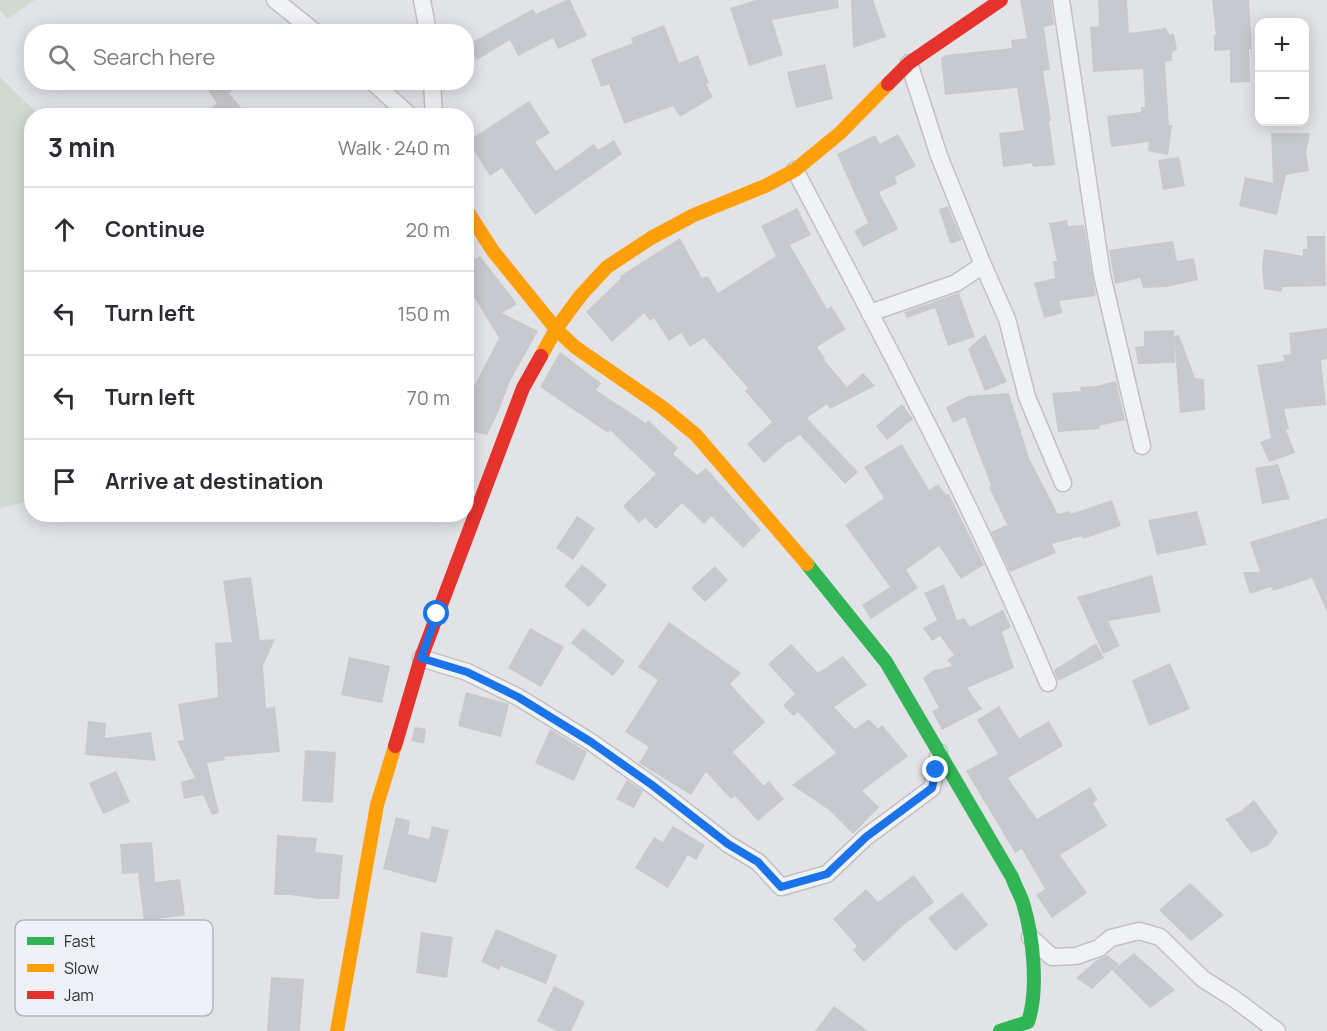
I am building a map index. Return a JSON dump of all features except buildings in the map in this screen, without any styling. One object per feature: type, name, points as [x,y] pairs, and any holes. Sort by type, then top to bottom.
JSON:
[{"type":"street","points":[[275,0],[305,24]]},
{"type":"street","points":[[422,0],[426,24]]},
{"type":"street","points":[[1061,0],[1102,275],[1142,446]]},
{"type":"street","points":[[474,518],[523,388],[556,329],[581,295],[607,267],[651,238],[694,215],[765,186],[795,170],[840,134],[909,63],[997,1]]},
{"type":"street","points":[[909,63],[939,156],[1007,319],[1027,398],[1063,483]]},
{"type":"street","points":[[382,90],[401,108]]},
{"type":"street","points":[[432,90],[434,108]]},
{"type":"street","points":[[795,170],[924,418],[1017,609],[1048,683]]},
{"type":"street","points":[[474,221],[493,251],[556,329],[575,347],[663,407],[696,435],[783,534],[886,662],[1012,877],[1022,900],[1030,937],[1034,1003],[1028,1022],[1000,1031]]},
{"type":"street","points":[[870,313],[956,283],[983,266]]},
{"type":"street","points":[[337,1031],[377,805],[421,658],[472,522]]},
{"type":"street","points":[[421,658],[467,672],[518,697],[591,742],[652,785],[728,844],[758,862],[781,887],[827,874],[866,837],[932,788],[939,752]]},
{"type":"street","points":[[1030,937],[1052,957],[1076,956],[1099,948],[1111,938],[1139,931],[1160,938],[1203,979],[1277,1031]]},
{"type":"shaded area","points":[[0,0],[35,0],[7,19],[0,10]]},
{"type":"shaded area","points":[[0,77],[32,108],[24,108],[24,503],[0,508]]},
{"type":"traffic: fast","points":[[807,564],[886,662],[1012,877],[1022,900],[1030,931],[1033,962],[1031,1009],[1028,1022],[1000,1031]]},
{"type":"traffic: slow","points":[[541,356],[556,329],[581,295],[607,267],[651,238],[694,215],[765,186],[795,170],[840,133],[888,84]]},
{"type":"traffic: slow","points":[[474,221],[493,251],[556,329],[575,347],[662,407],[696,435],[807,564]]},
{"type":"traffic: slow","points":[[337,1031],[377,805],[395,746]]},
{"type":"traffic: jam","points":[[888,84],[909,63],[1001,0]]},
{"type":"traffic: jam","points":[[474,518],[523,388],[541,356]]},
{"type":"traffic: jam","points":[[395,746],[421,658],[472,522]]},
{"type":"route","points":[[437,614],[421,658],[467,672],[518,697],[591,742],[652,785],[728,844],[758,862],[781,887],[827,874],[866,837],[932,788],[936,770]]}]
